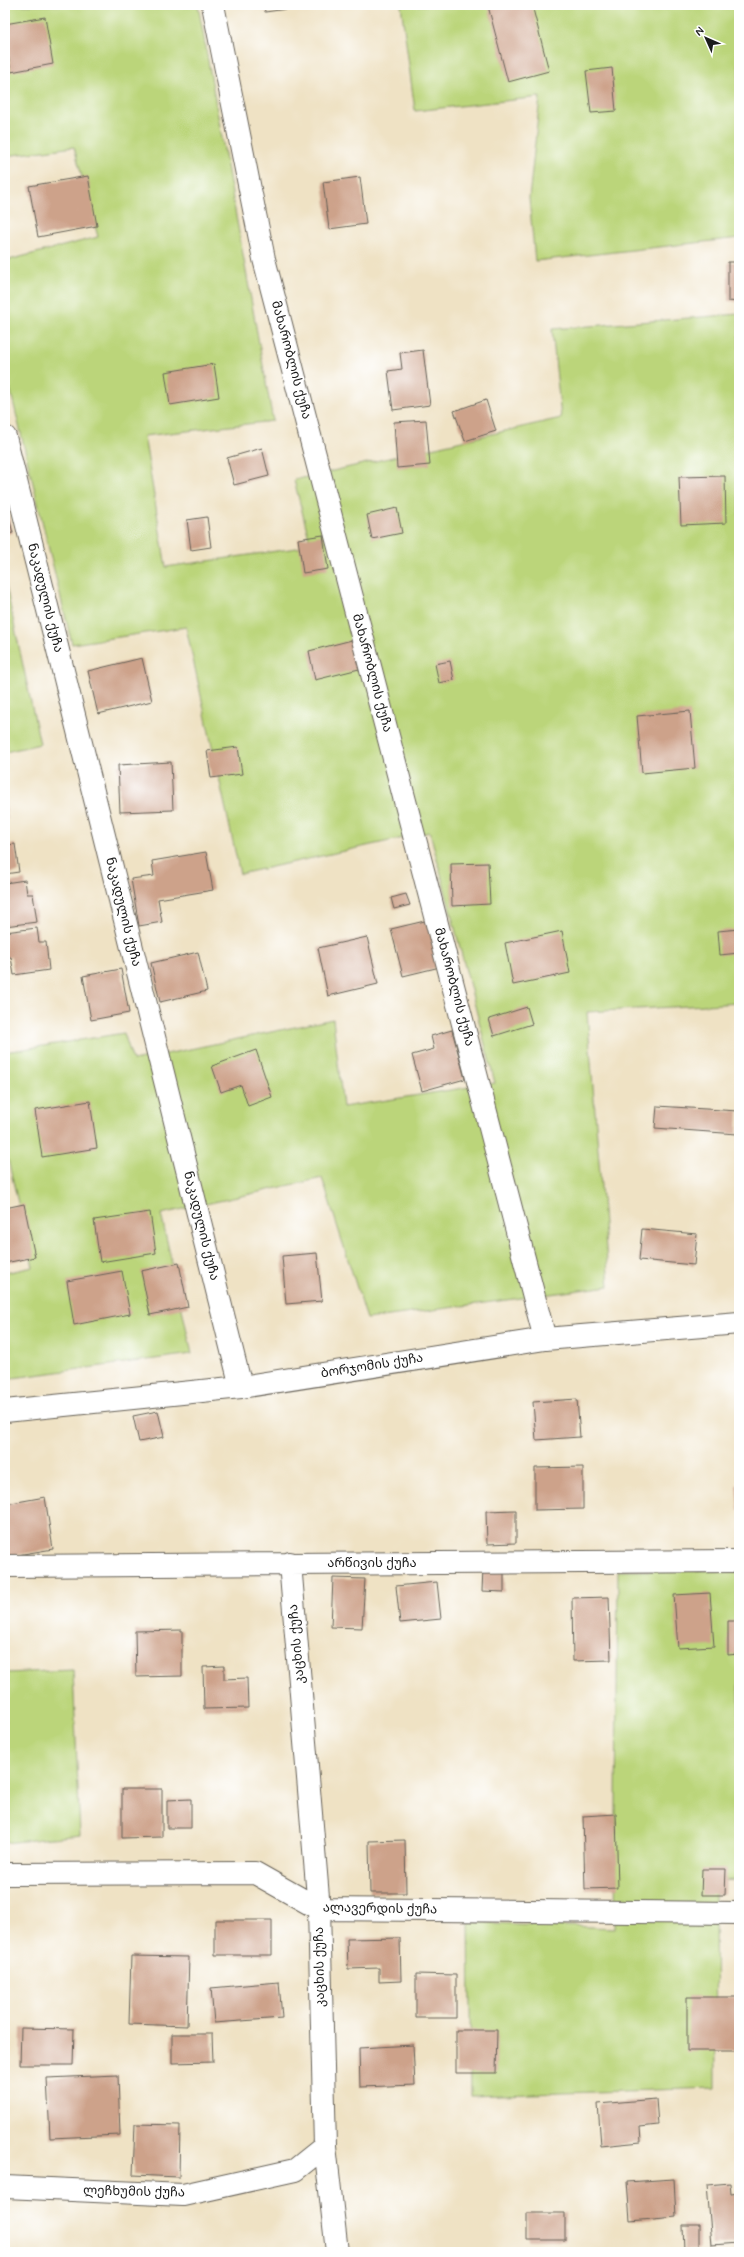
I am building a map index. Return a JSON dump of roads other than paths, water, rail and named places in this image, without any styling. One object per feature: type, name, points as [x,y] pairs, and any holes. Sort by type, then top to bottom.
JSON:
[{"type":"street","name":"მახარობლის ქუჩა","points":[[213,5],[264,259],[545,1339]]},
{"type":"street","name":"ნაკადულის ქუჩა","points":[[5,437],[241,1387]]},
{"type":"street","name":"ბორჯომის ქუჩა","points":[[5,1411],[241,1387],[545,1339],[739,1323]]},
{"type":"street","name":"არწივის ქუჩა","points":[[5,1566],[739,1560]]},
{"type":"street","name":"კაცხის ქუჩა","points":[[290,1564],[319,1909],[325,2146],[337,2252]]},
{"type":"street","name":"ალავერდის ქუჩა","points":[[5,1874],[255,1873],[319,1909],[739,1913]]},
{"type":"street","name":"ლეჩხუმის ქუჩა","points":[[5,2187],[183,2195],[295,2170],[325,2146]]}]
